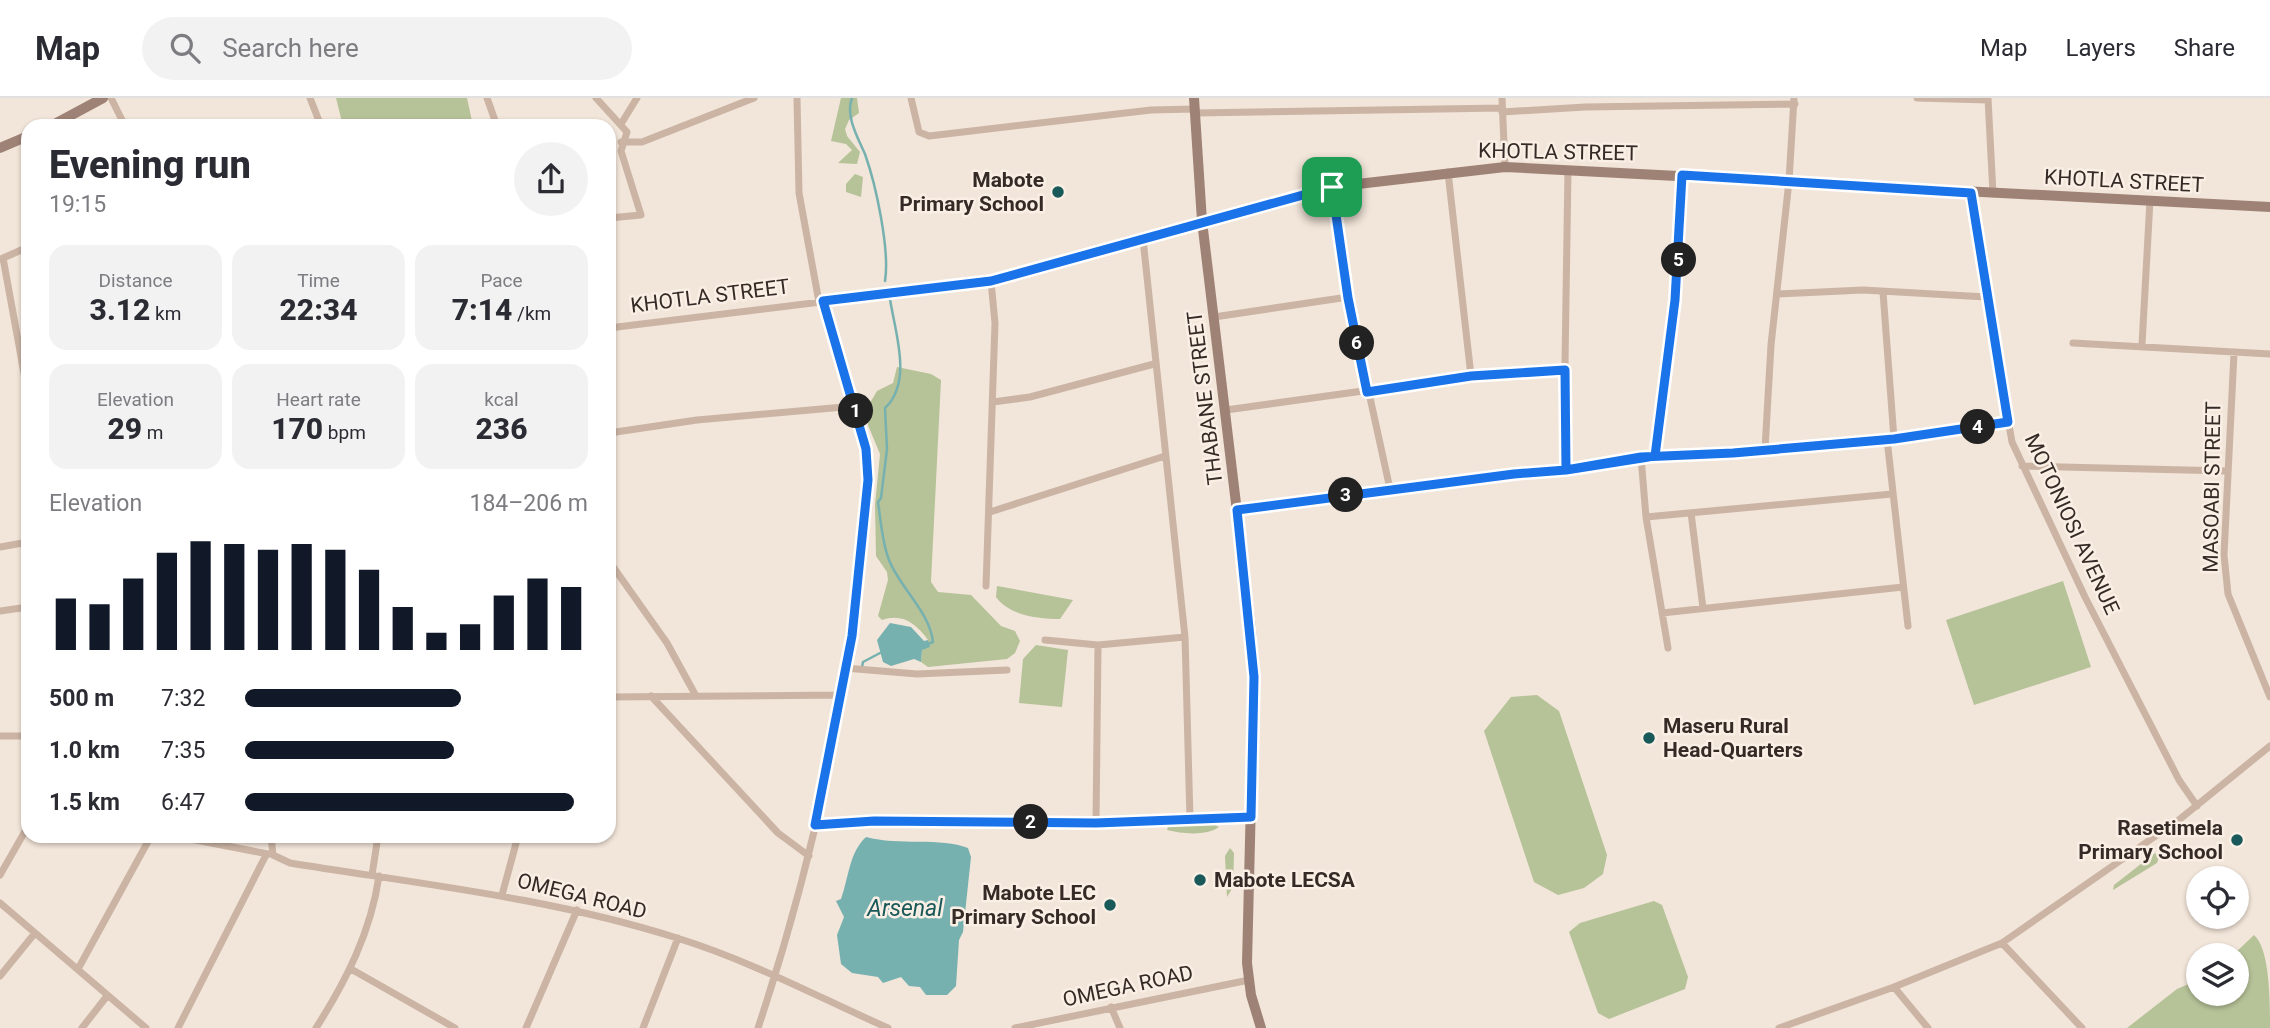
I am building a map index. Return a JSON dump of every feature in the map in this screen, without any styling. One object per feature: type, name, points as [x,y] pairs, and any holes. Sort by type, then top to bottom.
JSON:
[{"type":"street","points":[[73,119],[103,98]]},
{"type":"street","points":[[110,98],[121,119]]},
{"type":"street","points":[[310,98],[318,119]]},
{"type":"street","points":[[487,98],[494,119]]},
{"type":"street","points":[[596,98],[626,132],[621,142],[621,151],[641,215],[616,217]]},
{"type":"street","points":[[621,124],[637,98]]},
{"type":"street","points":[[621,142],[642,142],[754,98]]},
{"type":"street","points":[[758,1028],[776,975],[809,856],[852,636],[868,480],[866,449],[821,302],[799,194],[797,98]]},
{"type":"street","points":[[911,98],[919,132],[929,136],[1195,107],[1502,110],[1795,101],[1765,449]]},
{"type":"street","points":[[1502,98],[1505,167]]},
{"type":"street","points":[[1917,98],[1988,99],[1993,194]]},
{"type":"street","name":"THABANE STREET","points":[[1195,107],[1202,221],[1226,410],[1254,677],[1249,980],[1261,1028]]},
{"type":"street","points":[[0,148],[21,139]]},
{"type":"street","name":"KHOTLA STREET","points":[[616,327],[991,281],[1332,187],[1505,167],[2270,207]]},
{"type":"street","points":[[1566,470],[1569,170]]},
{"type":"street","points":[[1448,172],[1471,376]]},
{"type":"street","points":[[1655,456],[1675,300],[1682,175]]},
{"type":"street","points":[[1332,187],[1348,298],[1390,489]]},
{"type":"street","name":"MOTONIOSI AVENUE","points":[[1971,193],[2008,422],[2022,466],[2085,597],[2179,780],[2196,806]]},
{"type":"street","points":[[2142,345],[2150,200]]},
{"type":"street","points":[[1143,239],[1154,364],[1185,637],[1189,819]]},
{"type":"street","points":[[21,250],[1,258],[21,360]]},
{"type":"street","points":[[986,586],[995,323],[991,281]]},
{"type":"street","points":[[1777,294],[1863,290],[1986,297]]},
{"type":"street","points":[[1883,292],[1892,494],[1908,626]]},
{"type":"street","points":[[1214,317],[1348,298]]},
{"type":"street","points":[[2073,343],[2270,354]]},
{"type":"street","name":"MASOABI STREET","points":[[2234,353],[2224,555],[2228,594],[2270,697]]},
{"type":"street","points":[[993,402],[1030,397],[1154,364]]},
{"type":"street","points":[[1226,410],[1471,376],[1565,370]]},
{"type":"street","points":[[616,432],[697,420],[855,406]]},
{"type":"street","points":[[1237,510],[1390,489],[1566,470],[1641,457],[1891,439],[2008,422]]},
{"type":"street","points":[[990,512],[1164,456]]},
{"type":"street","points":[[1641,457],[1646,517],[1668,649]]},
{"type":"street","points":[[2022,466],[2227,471]]},
{"type":"street","points":[[1646,517],[1892,494]]},
{"type":"street","points":[[1691,513],[1703,608]]},
{"type":"street","points":[[0,547],[21,543]]},
{"type":"street","points":[[616,571],[667,643],[696,696]]},
{"type":"street","points":[[1662,613],[1903,587]]},
{"type":"street","points":[[0,611],[21,608]]},
{"type":"street","points":[[1045,640],[1098,645],[1185,637]]},
{"type":"street","points":[[1096,823],[1098,645]]},
{"type":"street","points":[[845,668],[917,674],[1007,670]]},
{"type":"street","points":[[616,697],[840,695]]},
{"type":"street","points":[[650,696],[778,833],[809,856]]},
{"type":"street","points":[[0,736],[21,736]]},
{"type":"street","points":[[1779,1028],[1894,987],[2002,943],[2196,806],[2270,746]]},
{"type":"street","points":[[815,825],[874,821],[1096,823],[1251,817]]},
{"type":"street","points":[[0,875],[21,838]]},
{"type":"street","points":[[78,969],[147,843]]},
{"type":"street","name":"OMEGA ROAD","points":[[214,843],[269,853],[290,863],[502,895],[578,910],[678,938],[776,975],[888,1028]]},
{"type":"street","points":[[178,1028],[269,853],[270,843]]},
{"type":"street","points":[[316,1028],[351,969],[373,905],[378,843]]},
{"type":"street","points":[[502,895],[516,843]]},
{"type":"street","points":[[0,857],[9,860]]},
{"type":"street","points":[[0,903],[146,1028]]},
{"type":"street","points":[[526,1028],[578,910]]},
{"type":"street","points":[[0,976],[35,933]]},
{"type":"street","points":[[643,1028],[678,938]]},
{"type":"street","points":[[2002,943],[2082,1028]]},
{"type":"street","points":[[351,969],[455,1028]]},
{"type":"street","name":"OMEGA ROAD","points":[[1015,1028],[1249,980]]},
{"type":"street","points":[[1894,987],[1928,1028]]},
{"type":"street","points":[[82,1028],[107,996]]},
{"type":"street","points":[[1111,1007],[1120,1028]]},
{"type":"green space","points":[[336,98],[467,98],[472,119],[341,119]]},
{"type":"green space","points":[[841,98],[857,98],[859,113],[849,120],[845,129],[847,136],[860,152],[857,164],[838,163],[852,150],[846,144],[831,141]]},
{"type":"green space","points":[[855,174],[863,177],[861,197],[846,192],[846,184]]},
{"type":"green space","points":[[897,367],[931,374],[941,380],[931,582],[938,592],[971,595],[1001,626],[1015,631],[1020,641],[1015,653],[1007,659],[928,667],[921,662],[922,650],[928,640],[919,629],[902,619],[882,620],[878,616],[888,580],[887,572],[876,556],[875,505],[880,454],[868,425],[867,408],[877,391],[893,383]]},
{"type":"green space","points":[[2063,581],[2091,667],[1974,705],[1946,620]]},
{"type":"green space","points":[[997,586],[1073,600],[1060,619],[1034,617],[1017,612],[1002,603],[996,597]]},
{"type":"green space","points":[[1036,645],[1068,650],[1062,707],[1019,703],[1023,659]]},
{"type":"green space","points":[[1537,695],[1559,711],[1607,855],[1603,874],[1584,888],[1558,895],[1534,882],[1484,731],[1511,697]]},
{"type":"green space","points":[[1168,827],[1219,827],[1208,832],[1194,833],[1167,830]]},
{"type":"green space","points":[[1230,848],[1234,853],[1233,887],[1227,897],[1225,856]]},
{"type":"green space","points":[[2155,853],[2159,857],[2157,863],[2113,890],[2114,885]]},
{"type":"green space","points":[[1654,901],[1662,905],[1688,977],[1685,989],[1609,1019],[1598,1013],[1569,932],[1580,923]]},
{"type":"green space","points":[[2254,935],[2263,952],[2269,990],[2270,1028],[2127,1028],[2177,989],[2186,985],[2186,1006],[2249,1006],[2249,943],[2246,943]]},
{"type":"water","points":[[890,623],[911,627],[924,641],[928,640],[930,647],[922,650],[921,662],[914,659],[891,666],[883,662],[877,640]]},
{"type":"water","name":"Arsenal","points":[[866,837],[945,843],[968,848],[971,857],[963,932],[959,940],[956,986],[947,995],[926,995],[920,987],[909,986],[901,977],[883,983],[878,977],[852,973],[841,964],[837,935],[844,917],[836,901],[841,899],[856,850]]},
{"type":"waterway","points":[[852,98],[851,119],[869,167],[881,217],[886,252],[885,281]]},
{"type":"waterway","points":[[890,299],[898,341],[900,371],[898,385],[885,408],[887,449],[881,498],[878,502],[889,560],[926,620],[933,642],[928,644]]},
{"type":"waterway","points":[[862,667],[863,662],[880,653]]},
{"type":"place","name":"Mabote Primary School","points":[[1058,192]]},
{"type":"place","name":"Maseru Rural Head-Quarters","points":[[1649,738]]},
{"type":"place","name":"Rasetimela Primary School","points":[[2237,840]]},
{"type":"place","name":"Mabote LECSA","points":[[1200,880]]},
{"type":"place","name":"Mabote LEC Primary School","points":[[1110,905]]},
{"type":"route","points":[[1332,187],[1202,221],[1066,263],[991,281],[823,301],[866,449],[868,480],[866,527],[852,636],[815,825],[874,821],[998,825],[1049,821],[1096,823],[1251,817],[1254,677],[1237,510],[1390,489],[1566,470],[1641,457],[1733,453],[1894,439],[2008,422],[1971,193],[1682,175],[1675,300],[1655,456],[1641,457],[1566,470],[1565,370],[1471,376],[1367,392],[1348,298],[1332,187]]}]
